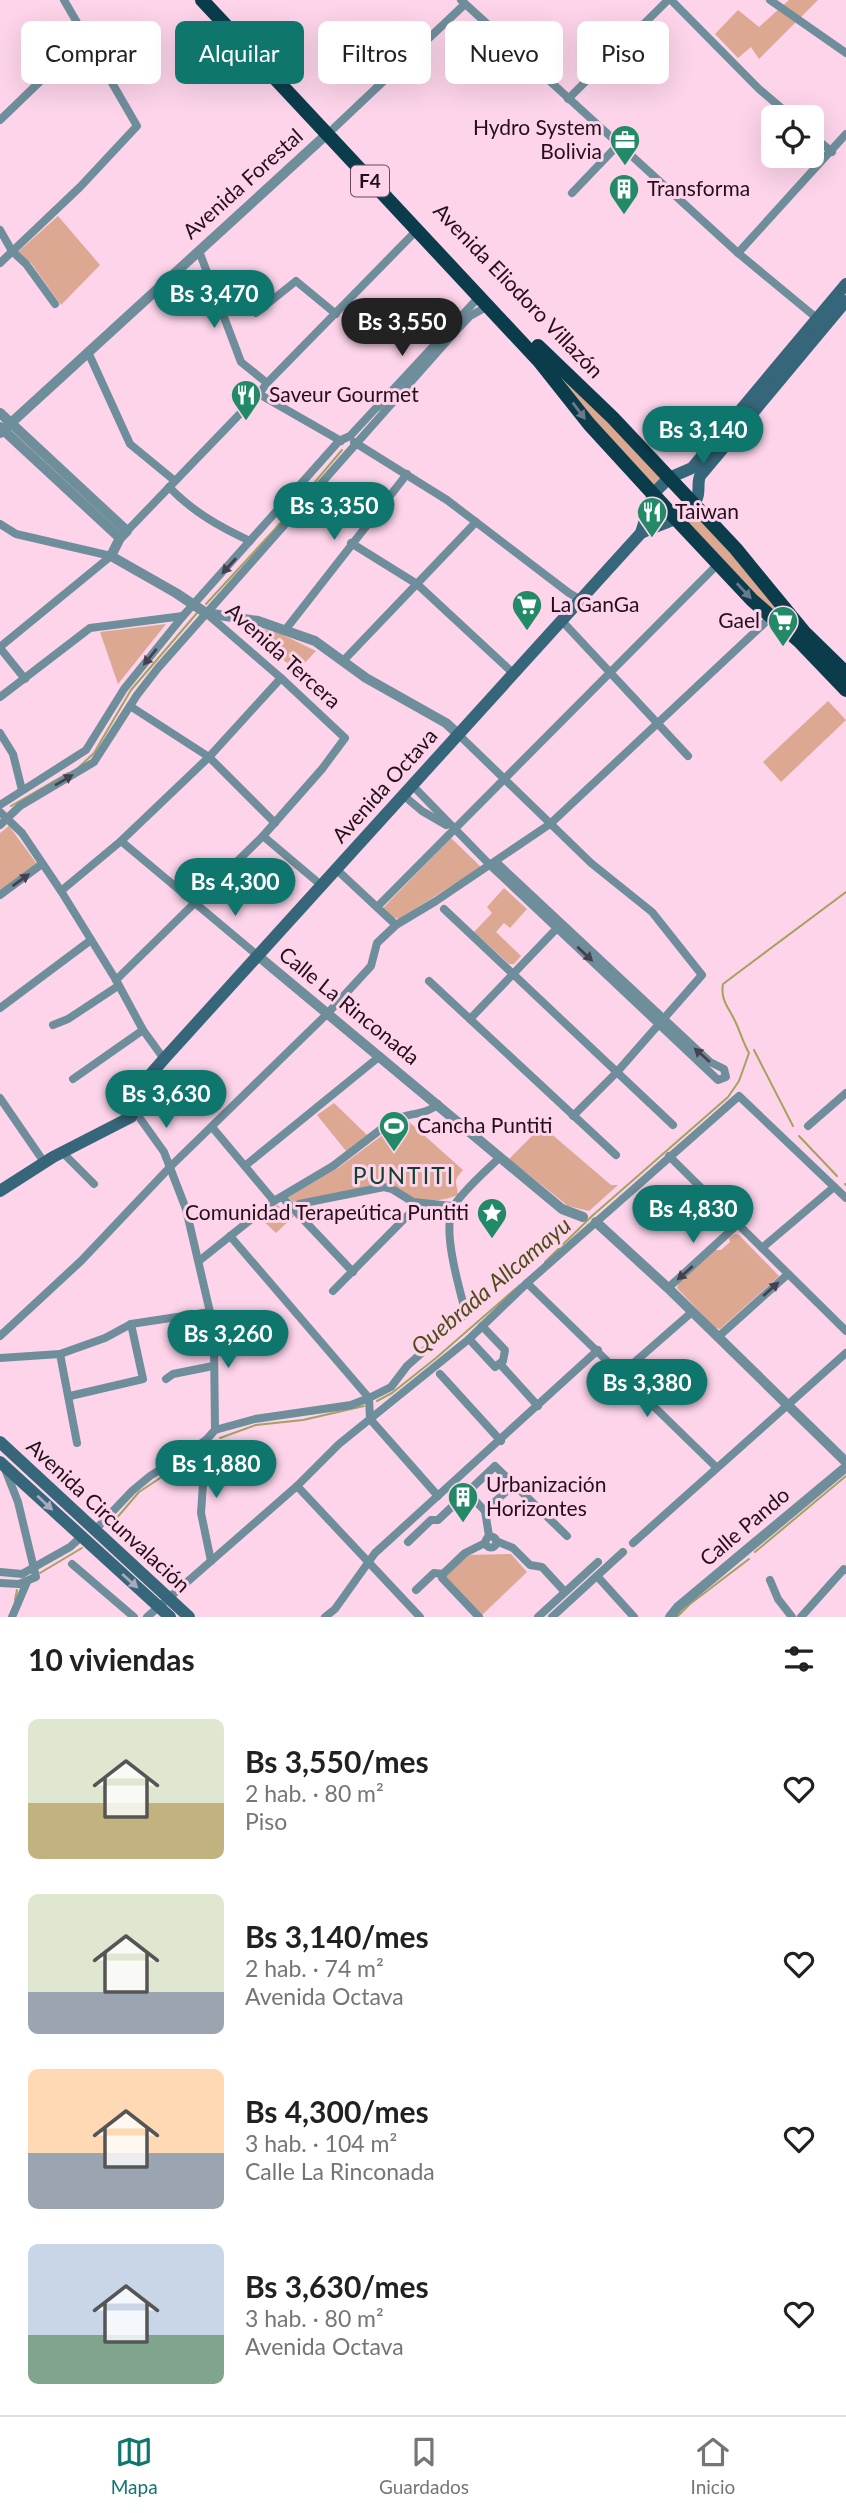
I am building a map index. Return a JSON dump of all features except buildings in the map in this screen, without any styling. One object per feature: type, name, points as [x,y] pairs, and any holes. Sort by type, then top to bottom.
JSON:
[{"type":"highway","name":"Avenida Eliodoro Villazón","points":[[202,0],[546,355],[675,476],[690,505],[736,549],[804,632],[846,673]]},
{"type":"highway","name":"Avenida Eliodoro Villazón","points":[[214,0],[417,230],[547,370],[589,424],[664,506],[671,521],[799,641],[846,690]]},
{"type":"highway","points":[[653,495],[665,487],[680,490]]},
{"type":"highway","points":[[664,506],[679,509],[690,505]]},
{"type":"main road","points":[[846,284],[821,323],[700,476],[697,498],[671,521],[655,518],[651,514],[653,495],[675,476],[692,468],[821,323],[846,301]]},
{"type":"main road","points":[[675,476],[691,478],[697,488]]},
{"type":"main road","name":"Avenida Octava","points":[[134,1110],[142,1084],[641,533],[653,495]]},
{"type":"main road","name":"Avenida Octava","points":[[641,533],[671,521]]},
{"type":"main road","points":[[0,1191],[44,1162],[123,1122],[134,1110]]},
{"type":"main road","name":"Avenida Circunvalación","points":[[1,1441],[95,1530],[163,1602],[170,1617]]},
{"type":"main road","name":"Avenida Circunvalación","points":[[1,1463],[81,1537],[163,1602],[190,1617]]},
{"type":"street","points":[[64,0],[76,21]]},
{"type":"street","points":[[568,99],[670,0],[778,105]]},
{"type":"street","points":[[770,0],[846,53]]},
{"type":"street","points":[[330,131],[463,2],[738,253],[821,323]]},
{"type":"street","points":[[0,120],[37,84]]},
{"type":"street","points":[[0,262],[80,187],[137,126],[112,84]]},
{"type":"street","name":"Avenida Forestal","points":[[4,428],[330,131]]},
{"type":"street","points":[[738,253],[846,134]]},
{"type":"street","points":[[572,193],[618,145]]},
{"type":"street","points":[[824,145],[832,152]]},
{"type":"street","points":[[0,230],[12,251],[26,264],[55,304]]},
{"type":"street","points":[[25,678],[0,648],[111,556],[124,535],[267,383],[417,230]]},
{"type":"street","points":[[199,251],[241,362],[267,383]]},
{"type":"street","points":[[256,313],[296,281],[336,314]]},
{"type":"street","points":[[0,806],[86,750],[124,690],[183,616],[339,441],[350,436],[484,302]]},
{"type":"street","points":[[0,825],[20,806],[94,762],[158,667],[484,302]]},
{"type":"street","points":[[88,352],[130,444],[172,484],[184,503],[214,524],[250,541]]},
{"type":"street","points":[[259,394],[339,441],[356,443],[407,474],[581,600]]},
{"type":"street","points":[[0,413],[4,428],[124,535]]},
{"type":"street","points":[[286,629],[407,474]]},
{"type":"street","points":[[344,660],[476,522]]},
{"type":"street","points":[[0,524],[16,534],[111,556]]},
{"type":"street","points":[[351,543],[416,584],[514,674]]},
{"type":"street","name":"Avenida Tercera","points":[[111,556],[206,613],[345,738],[275,823]]},
{"type":"street","points":[[377,907],[718,564]]},
{"type":"street","points":[[206,613],[258,621],[286,629],[315,642],[366,678],[446,723],[591,863],[652,912],[702,975],[617,1072],[573,1116]]},
{"type":"street","points":[[0,697],[90,628],[183,616]]},
{"type":"street","points":[[0,1336],[81,1261],[171,1166],[327,1014],[372,966],[377,943],[396,925],[550,824],[771,617]]},
{"type":"street","points":[[562,621],[688,756]]},
{"type":"street","points":[[61,891],[121,841],[209,757],[281,678]]},
{"type":"street","points":[[53,1025],[68,1019],[117,983],[275,823],[209,757],[130,706]]},
{"type":"street","points":[[0,733],[13,754],[22,790]]},
{"type":"street","points":[[407,790],[422,811],[454,830]]},
{"type":"street","points":[[407,790],[493,863],[661,1022],[718,1080],[726,1077],[724,1069],[710,1062],[661,1022]]},
{"type":"street","points":[[0,811],[22,833],[61,891],[143,1030],[164,1059]]},
{"type":"street","points":[[263,836],[321,885]]},
{"type":"street","name":"Calle La Rinconada","points":[[121,841],[562,1209],[591,1220],[668,1288],[846,1462]]},
{"type":"street","points":[[0,895],[42,864]]},
{"type":"street","points":[[336,869],[396,925]]},
{"type":"street","points":[[444,909],[673,1125]]},
{"type":"street","points":[[470,1019],[559,925]]},
{"type":"street","points":[[0,1008],[91,940]]},
{"type":"street","points":[[429,981],[616,1155]]},
{"type":"street","points":[[73,1079],[143,1030]]},
{"type":"street","points":[[246,1165],[380,1056]]},
{"type":"street","points":[[808,1126],[846,1093]]},
{"type":"street","points":[[147,1617],[297,1486],[339,1444],[469,1339],[591,1220],[739,1096],[846,1198]]},
{"type":"street","points":[[0,1098],[44,1162]]},
{"type":"street","points":[[199,1261],[278,1199],[333,1166],[393,1120],[432,1110],[438,1104]]},
{"type":"street","points":[[134,1110],[164,1152],[186,1209],[210,1312],[214,1344],[215,1430]]},
{"type":"street","points":[[212,1127],[278,1199],[294,1209],[352,1272]]},
{"type":"street","points":[[62,1152],[94,1184]]},
{"type":"street","points":[[669,1156],[846,1331]]},
{"type":"street","points":[[95,1530],[150,1476],[205,1440],[215,1430],[255,1419],[351,1405],[391,1387],[407,1366],[462,1317],[464,1310],[453,1261],[449,1226],[453,1206],[500,1157]]},
{"type":"street","points":[[762,1248],[834,1186]]},
{"type":"street","points":[[294,1209],[299,1204],[384,1187],[413,1202],[453,1206]]},
{"type":"street","points":[[333,1291],[420,1203]]},
{"type":"street","points":[[668,1288],[738,1224]]},
{"type":"street","points":[[230,1236],[369,1398],[370,1419],[438,1496]]},
{"type":"street","points":[[719,1338],[788,1274]]},
{"type":"street","points":[[527,1283],[716,1467]]},
{"type":"street","points":[[0,1358],[60,1354],[105,1338],[131,1324],[210,1312]]},
{"type":"street","points":[[621,1374],[692,1312]]},
{"type":"street","points":[[70,1396],[143,1379],[131,1324]]},
{"type":"street","points":[[469,1339],[495,1367],[500,1364],[505,1357],[505,1350],[482,1326]]},
{"type":"street","points":[[325,1617],[335,1609],[367,1563],[598,1350]]},
{"type":"street","points":[[633,1543],[846,1353]]},
{"type":"street","points":[[60,1354],[77,1443]]},
{"type":"street","points":[[500,1364],[538,1406]]},
{"type":"street","points":[[166,1379],[173,1374],[213,1366]]},
{"type":"street","points":[[440,1374],[501,1441]]},
{"type":"street","points":[[205,1440],[201,1513],[211,1561]]},
{"type":"street","points":[[0,1583],[27,1582],[36,1577],[18,1502],[1,1463]]},
{"type":"street","points":[[408,1542],[431,1520],[438,1520],[495,1466],[567,1536]]},
{"type":"street","name":"Calle Pando","points":[[670,1617],[678,1607],[846,1467]]},
{"type":"street","points":[[466,1472],[478,1483]]},
{"type":"street","points":[[485,1511],[514,1484]]},
{"type":"street","points":[[297,1486],[415,1615]]},
{"type":"street","points":[[467,1492],[485,1511],[490,1540]]},
{"type":"street","points":[[0,1572],[22,1574],[71,1547],[81,1537]]},
{"type":"street","points":[[479,1617],[442,1578],[464,1553],[490,1540],[513,1548],[530,1565],[542,1567],[565,1592]]},
{"type":"street","points":[[552,1617],[623,1552]]},
{"type":"street","points":[[538,1617],[598,1562]]},
{"type":"street","points":[[72,1564],[134,1617]]},
{"type":"street","points":[[801,1617],[844,1569],[846,1570]]},
{"type":"street","points":[[416,1590],[434,1573],[443,1574]]},
{"type":"street","points":[[597,1576],[634,1617]]},
{"type":"street","points":[[770,1580],[778,1599],[792,1617]]},
{"type":"street","points":[[12,1617],[27,1582]]},
{"type":"street","points":[[560,1609],[567,1617]]},
{"type":"shaded area","points":[[789,0],[818,0],[759,59],[751,47],[738,58],[715,34],[738,10],[759,27]]},
{"type":"shaded area","points":[[58,216],[100,265],[61,305],[31,263],[18,252]]},
{"type":"shaded area","points":[[533,349],[664,477],[654,485],[625,457]]},
{"type":"shaded area","points":[[691,511],[723,541],[782,612],[777,616],[682,520]]},
{"type":"shaded area","points":[[237,622],[281,634],[316,651],[297,671]]},
{"type":"shaded area","points":[[166,624],[118,684],[100,632]]},
{"type":"shaded area","points":[[828,701],[846,720],[781,782],[763,762]]},
{"type":"shaded area","points":[[9,826],[37,864],[0,891],[0,833]]},
{"type":"shaded area","points":[[451,838],[481,867],[399,919],[391,917],[383,908]]},
{"type":"shaded area","points":[[504,888],[527,909],[510,928],[504,923],[496,932],[521,956],[514,964],[509,964],[474,932],[492,913],[487,907]]},
{"type":"shaded area","points":[[334,1103],[367,1135],[346,1151],[317,1115]]},
{"type":"shaded area","points":[[403,1120],[407,1120],[463,1170],[456,1179],[458,1195],[442,1200],[418,1199],[383,1184],[293,1202],[288,1197],[338,1168]]},
{"type":"shaded area","points":[[542,1126],[611,1185],[618,1185],[589,1211],[568,1206],[509,1159]]},
{"type":"shaded area","points":[[277,1205],[294,1216],[276,1233],[260,1218]]},
{"type":"shaded area","points":[[735,1234],[779,1276],[720,1329],[715,1328],[677,1288],[679,1281],[714,1250],[721,1250]]},
{"type":"shaded area","points":[[511,1554],[527,1572],[481,1616],[444,1578],[467,1555]]},
{"type":"waterway","points":[[380,410],[393,396]]},
{"type":"waterway","points":[[206,604],[342,450]]},
{"type":"waterway","points":[[79,767],[94,753],[131,690],[197,613]]},
{"type":"waterway","points":[[11,806],[68,773]]},
{"type":"waterway","name":"Quebrada Allcamayu","points":[[545,1262],[592,1216],[728,1097],[739,1081],[749,1053],[724,999],[723,984],[846,892]]},
{"type":"waterway","points":[[754,1050],[793,1126]]},
{"type":"waterway","points":[[799,1136],[837,1176]]},
{"type":"waterway","name":"Quebrada Allcamayu","points":[[377,1401],[392,1393],[436,1358],[520,1285]]},
{"type":"waterway","name":"Quebrada Allcamayu","points":[[220,1438],[256,1425],[303,1420],[364,1406]]},
{"type":"waterway","name":"Quebrada Allcamayu","points":[[109,1527],[139,1492],[198,1453]]},
{"type":"waterway","points":[[755,1552],[846,1476]]},
{"type":"waterway","name":"Quebrada Allcamayu","points":[[40,1573],[82,1548]]},
{"type":"waterway","points":[[677,1617],[749,1559]]},
{"type":"waterway","points":[[15,1600],[17,1590]]},
{"type":"place","name":"Hydro System Bolivia","points":[[625,167]]},
{"type":"place","name":"Transforma","points":[[624,216]]},
{"type":"place","name":"Saveur Gourmet","points":[[246,422]]},
{"type":"place","name":"Taiwan","points":[[652,539]]},
{"type":"place","name":"La GanGa","points":[[527,632]]},
{"type":"place","name":"Gael","points":[[783,648]]},
{"type":"place","name":"Cancha Puntiti","points":[[394,1153]]},
{"type":"place","name":"Comunidad Terapeútica Puntiti","points":[[492,1240]]},
{"type":"place","name":"Urbanización Horizontes","points":[[463,1524]]},
{"type":"district","name":"PUNTITI","points":[[404,1176]]}]
